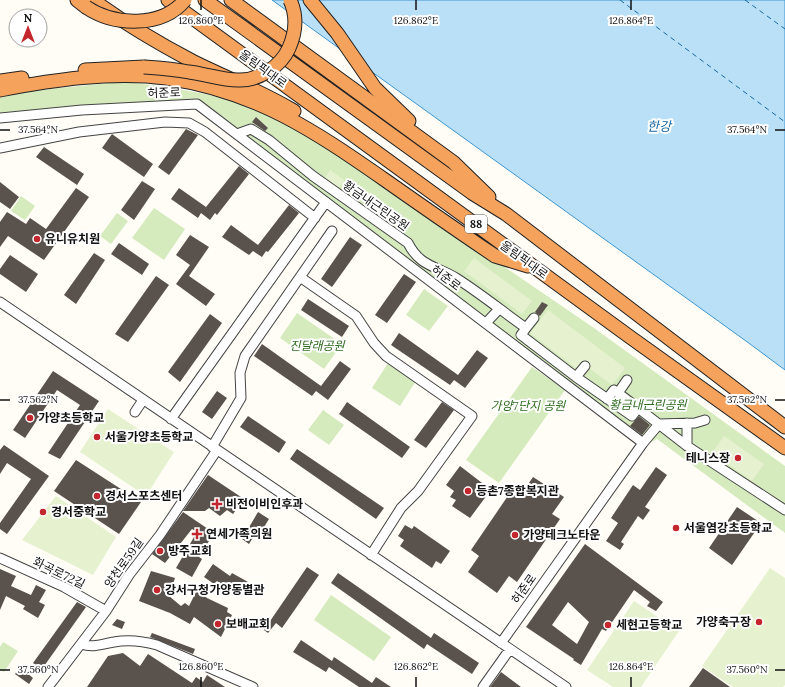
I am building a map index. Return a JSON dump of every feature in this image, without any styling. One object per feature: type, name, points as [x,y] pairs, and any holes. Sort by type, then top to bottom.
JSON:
[{"type":"highway","name":"올림픽대로","points":[[168,0],[785,448]]},
{"type":"highway","points":[[85,2],[109,18],[127,22],[147,21],[166,14],[185,0]]},
{"type":"highway","name":"올림픽대로","points":[[205,0],[472,193],[506,214],[785,427]]},
{"type":"highway","points":[[231,0],[453,162]]},
{"type":"highway","points":[[0,81],[106,68],[144,67],[176,70],[239,81],[253,78],[266,73],[278,64],[287,54],[295,28],[290,0]]},
{"type":"highway","points":[[310,0],[337,32],[375,88],[506,214]]},
{"type":"highway","points":[[85,2],[193,61],[281,103],[333,138],[350,156]]},
{"type":"highway","points":[[0,90],[88,78],[127,76],[165,78],[201,84],[236,94],[280,112],[315,132],[495,256],[537,269]]},
{"type":"street","name":"허준로","points":[[0,118],[82,110],[197,104],[643,443],[501,643]]},
{"type":"street","points":[[0,148],[79,132],[176,121],[189,123],[205,132],[315,218]]},
{"type":"street","name":"황금내근린공원","points":[[237,134],[251,129],[269,140],[313,176],[408,243],[414,255],[437,270],[455,277],[526,328]]},
{"type":"street","points":[[171,419],[326,202]]},
{"type":"street","name":"양천로59길","points":[[48,687],[106,611],[129,574],[160,535],[214,448],[241,398],[240,373],[242,361],[332,231]]},
{"type":"street","points":[[300,277],[356,316],[374,343],[386,356],[472,416],[418,491],[401,508],[371,555]]},
{"type":"street","points":[[0,302],[566,687]]},
{"type":"street","points":[[486,323],[499,309]]},
{"type":"street","points":[[534,318],[521,335],[576,377],[632,416]]},
{"type":"street","points":[[576,377],[582,367]]},
{"type":"street","points":[[618,392],[627,380]]},
{"type":"street","points":[[607,399],[614,390],[618,392],[687,446],[785,510]]},
{"type":"street","points":[[135,412],[143,400]]},
{"type":"street","points":[[624,428],[638,408]]},
{"type":"street","points":[[643,443],[659,424],[695,423],[705,420]]},
{"type":"street","points":[[687,423],[687,446]]},
{"type":"street","name":"화곡로72길","points":[[0,558],[64,587],[106,611]]},
{"type":"street","points":[[114,580],[121,587]]},
{"type":"street","points":[[81,644],[95,647],[127,641],[141,641],[152,644],[253,687]]},
{"type":"street","points":[[483,687],[510,649]]},
{"type":"green space","name":"황금내근린공원","points":[[120,82],[174,88],[227,99],[267,112],[304,130],[594,328],[785,466],[785,533],[657,439],[648,444],[196,100],[0,113],[0,94]]},
{"type":"green space","points":[[330,170],[344,180],[338,189],[324,179]]},
{"type":"green space","points":[[21,196],[35,206],[25,220],[11,211]]},
{"type":"green space","points":[[154,208],[185,229],[164,260],[132,238]]},
{"type":"green space","points":[[117,213],[128,221],[111,244],[100,236]]},
{"type":"green space","points":[[474,258],[532,301],[522,314],[464,271]]},
{"type":"green space","points":[[424,289],[448,306],[429,331],[406,315]]},
{"type":"green space","points":[[548,310],[625,368],[612,385],[582,363],[577,369],[530,333]]},
{"type":"green space","name":"진달래공원","points":[[297,313],[342,344],[324,369],[280,338]]},
{"type":"green space","points":[[388,363],[416,381],[400,406],[372,388]]},
{"type":"green space","name":"가양7단지 공원","points":[[532,367],[565,390],[499,483],[466,460]]},
{"type":"green space","points":[[108,409],[174,452],[146,496],[80,452]]},
{"type":"green space","points":[[323,410],[344,425],[329,445],[308,430]]},
{"type":"green space","name":"테니스장","points":[[724,436],[764,464],[752,481],[712,453]]},
{"type":"green space","points":[[56,496],[116,537],[93,575],[22,540]]},
{"type":"green space","name":"가양축구장","points":[[770,568],[785,578],[785,685],[783,687],[733,687],[702,666]]},
{"type":"green space","points":[[331,595],[391,637],[374,661],[314,620]]},
{"type":"green space","points":[[634,601],[679,631],[641,687],[613,687],[587,670]]},
{"type":"green space","points":[[3,642],[18,651],[4,672],[0,670],[0,647]]},
{"type":"water","name":"한강","points":[[272,0],[785,0],[785,370],[746,341]]},
{"type":"building","points":[[256,117],[268,128],[265,131],[252,122]]},
{"type":"building","points":[[186,129],[198,135],[169,175],[158,167]]},
{"type":"building","points":[[112,134],[153,164],[144,177],[102,148]]},
{"type":"building","points":[[44,147],[84,174],[77,185],[36,157]]},
{"type":"building","points":[[239,166],[249,174],[217,215],[215,213],[210,220],[201,213],[198,218],[171,199],[179,188],[206,207]]},
{"type":"building","points":[[142,181],[155,189],[134,220],[121,210]]},
{"type":"building","points":[[0,182],[19,197],[10,209],[0,202]]},
{"type":"building","points":[[76,188],[89,197],[44,260],[8,236],[0,247],[0,222],[7,212],[26,224],[30,218],[46,229]]},
{"type":"building","points":[[289,205],[299,213],[268,252],[266,251],[262,257],[253,251],[249,255],[222,237],[231,225],[258,245]]},
{"type":"building","points":[[190,235],[209,247],[189,276],[215,294],[206,306],[176,284],[190,265],[176,255]]},
{"type":"building","points":[[350,237],[362,245],[332,287],[321,279]]},
{"type":"building","points":[[119,243],[149,264],[142,275],[111,254]]},
{"type":"building","points":[[94,253],[105,260],[76,304],[64,295]]},
{"type":"building","points":[[10,255],[38,274],[26,292],[0,274],[0,269]]},
{"type":"building","points":[[404,274],[416,282],[387,323],[375,315]]},
{"type":"building","points":[[156,276],[169,285],[128,342],[115,334]]},
{"type":"building","points":[[308,299],[349,326],[342,337],[301,310]]},
{"type":"building","points":[[542,302],[548,305],[540,316],[535,312]]},
{"type":"building","points":[[210,314],[222,323],[180,382],[168,372]]},
{"type":"building","points":[[399,333],[458,375],[477,350],[488,358],[465,388],[454,380],[450,385],[391,345]]},
{"type":"building","points":[[262,344],[321,386],[340,361],[351,369],[328,400],[316,391],[312,396],[254,356]]},
{"type":"building","name":"가양초등학교","points":[[53,371],[99,401],[60,459],[48,453],[80,405],[57,390],[25,438],[13,430]]},
{"type":"building","points":[[217,391],[227,398],[212,419],[202,412]]},
{"type":"building","points":[[347,402],[410,447],[402,458],[339,414]]},
{"type":"building","points":[[442,402],[454,410],[426,448],[414,440]]},
{"type":"building","points":[[248,416],[286,442],[279,453],[240,427]]},
{"type":"building","points":[[639,416],[650,425],[642,435],[630,426]]},
{"type":"building","name":"경서중학교","points":[[4,445],[49,476],[7,534],[0,529],[0,523],[31,479],[7,463],[0,474],[0,450]]},
{"type":"building","points":[[297,449],[384,508],[376,519],[290,459]]},
{"type":"building","name":"경서스포츠센터","points":[[76,460],[141,502],[119,534],[54,491]]},
{"type":"building","name":"등촌7종합복지관","points":[[460,466],[486,486],[482,492],[487,495],[470,518],[452,506],[456,500],[450,497],[454,491],[446,485]]},
{"type":"building","points":[[656,467],[667,475],[645,507],[650,510],[643,520],[638,516],[621,542],[624,544],[620,550],[606,541],[618,523],[611,518],[633,485],[640,490]]},
{"type":"building","points":[[208,475],[244,499],[233,514],[227,510],[220,516],[209,508],[205,511],[183,511]]},
{"type":"building","name":"가양테크노타운","points":[[533,477],[564,497],[552,514],[560,519],[517,582],[509,576],[497,593],[468,572],[479,556],[471,550],[514,487],[522,493]]},
{"type":"building","points":[[737,507],[761,523],[732,565],[709,548]]},
{"type":"building","points":[[183,512],[214,533],[199,557],[202,559],[192,577],[176,568],[197,532],[192,529],[165,563],[152,554]]},
{"type":"building","points":[[258,512],[269,519],[259,535],[254,536],[249,544],[242,539]]},
{"type":"building","points":[[405,525],[412,529],[414,526],[450,551],[441,564],[436,561],[432,568],[400,546],[404,540],[398,536]]},
{"type":"building","points":[[585,544],[663,602],[656,611],[647,606],[650,602],[634,590],[606,631],[602,629],[581,665],[526,627]],"holes":[[[568,602],[589,622],[577,644],[552,625]]]},
{"type":"building","points":[[213,564],[230,576],[232,573],[248,582],[241,594],[236,595],[217,581],[214,584],[204,577]]},
{"type":"building","points":[[307,567],[319,575],[282,628],[276,623],[268,633],[264,630]]},
{"type":"building","points":[[0,569],[16,576],[11,586],[31,595],[36,585],[46,590],[39,602],[45,605],[38,618],[23,609],[25,606],[6,596],[0,610]]},
{"type":"building","points":[[151,571],[175,578],[169,596],[181,606],[185,603],[189,606],[197,590],[207,598],[228,608],[227,612],[232,615],[221,637],[194,617],[190,624],[170,613],[139,601]]},
{"type":"building","points":[[338,573],[431,638],[434,633],[479,663],[472,674],[427,644],[424,649],[331,583]]},
{"type":"building","points":[[77,602],[86,607],[42,669],[33,663]]},
{"type":"building","points":[[117,619],[125,622],[122,629],[112,625]]},
{"type":"building","points":[[152,633],[195,649],[193,654],[150,637]]},
{"type":"building","points":[[301,640],[332,661],[334,657],[372,683],[376,677],[391,687],[359,687],[329,667],[326,672],[293,652]]},
{"type":"building","points":[[123,653],[140,666],[148,654],[192,683],[196,677],[203,682],[207,675],[225,687],[87,687],[108,656]]},
{"type":"building","points":[[20,667],[33,678],[29,684],[15,674]]},
{"type":"building","points":[[703,668],[730,687],[689,687]]},
{"type":"building","points":[[501,672],[521,687],[490,687]]},
{"type":"ferry route","points":[[620,0],[785,122]]},
{"type":"ferry route","points":[[745,0],[785,29]]},
{"type":"place","name":"유니유치원","points":[[37,239]]},
{"type":"place","name":"가양초등학교","points":[[30,418]]},
{"type":"place","name":"서울가양초등학교","points":[[97,437]]},
{"type":"place","name":"테니스장","points":[[738,458]]},
{"type":"place","name":"등촌7종합복지관","points":[[468,491]]},
{"type":"place","name":"경서스포츠센터","points":[[97,496]]},
{"type":"place","name":"비전이비인후과","points":[[217,504]]},
{"type":"place","name":"경서중학교","points":[[43,512]]},
{"type":"place","name":"서울염강초등학교","points":[[676,528]]},
{"type":"place","name":"연세가족의원","points":[[197,534]]},
{"type":"place","name":"가양테크노타운","points":[[515,535]]},
{"type":"place","name":"방주교회","points":[[160,551]]},
{"type":"place","name":"강서구청가양동별관","points":[[157,590]]},
{"type":"place","name":"가양축구장","points":[[759,622]]},
{"type":"place","name":"보배교회","points":[[218,624]]},
{"type":"place","name":"세현고등학교","points":[[608,625]]}]
